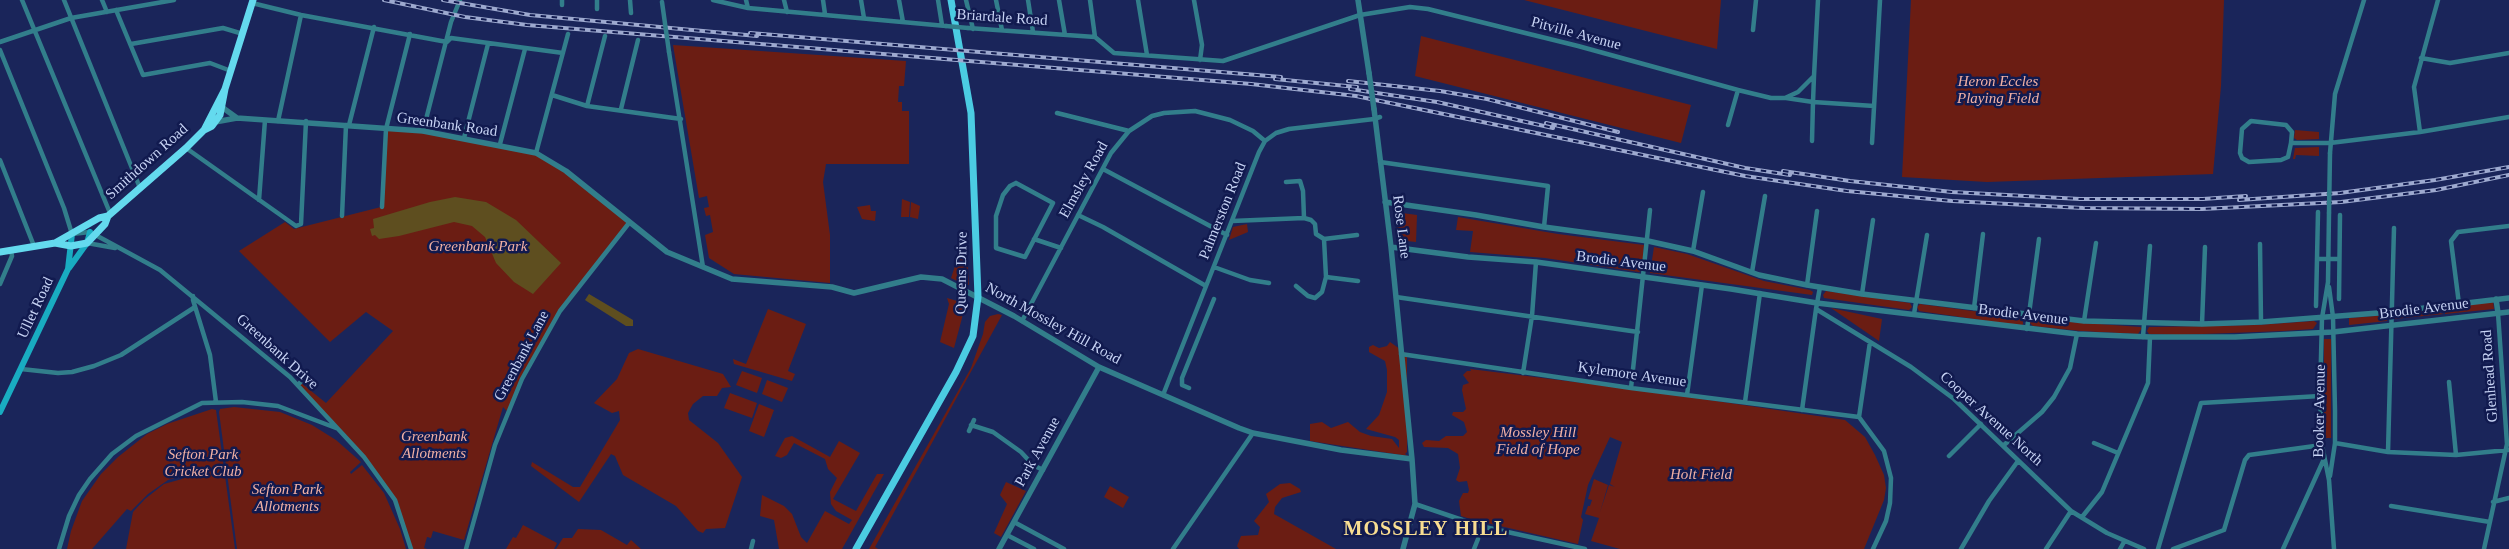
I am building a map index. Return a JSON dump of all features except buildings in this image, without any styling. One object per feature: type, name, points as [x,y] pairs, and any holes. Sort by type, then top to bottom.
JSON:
[{"type":"highway","name":"Smithdown Road","points":[[0,252],[54,243],[98,218],[109,214],[215,122],[252,1]]},
{"type":"highway","name":"Smithdown Road","points":[[204,130],[220,106]]},
{"type":"highway","name":"Smithdown Road","points":[[54,243],[71,246],[87,243],[93,233],[105,224],[109,214]]},
{"type":"main road","name":"Queens Drive","points":[[856,549],[966,354],[972,336],[978,297],[971,113],[951,0]]},
{"type":"main road","name":"Ullet Road","points":[[68,269],[72,234]]},
{"type":"main road","name":"Ullet Road","points":[[0,412],[68,269],[87,243]]},
{"type":"street","points":[[22,0],[109,214]]},
{"type":"street","points":[[64,0],[140,188]]},
{"type":"street","points":[[102,0],[107,12]]},
{"type":"street","points":[[0,42],[71,18],[116,10],[142,2],[174,0]]},
{"type":"street","points":[[423,131],[451,22],[460,0]]},
{"type":"street","points":[[597,0],[597,9]]},
{"type":"street","points":[[630,0],[631,13]]},
{"type":"street","name":"Briardale Road","points":[[713,0],[748,8],[787,12],[825,14],[970,29],[1094,37]]},
{"type":"street","points":[[746,0],[748,8]]},
{"type":"street","points":[[784,0],[787,12]]},
{"type":"street","points":[[823,0],[825,14]]},
{"type":"street","points":[[861,0],[864,18]]},
{"type":"street","points":[[899,0],[903,22]]},
{"type":"street","points":[[938,0],[944,26]]},
{"type":"street","points":[[966,0],[970,29]]},
{"type":"street","points":[[996,0],[1002,30]]},
{"type":"street","points":[[1028,0],[1033,32]]},
{"type":"street","points":[[1059,0],[1065,35]]},
{"type":"street","points":[[1090,0],[1094,37],[1114,54],[1200,60],[1202,45],[1194,0]]},
{"type":"street","points":[[1138,0],[1147,55]]},
{"type":"street","name":"Rose Lane","points":[[1358,0],[1374,109],[1377,118],[1380,162],[1391,247],[1412,458],[1415,504],[1403,549]]},
{"type":"street","points":[[1409,0],[1410,7]]},
{"type":"street","points":[[1754,30],[1756,0]]},
{"type":"street","points":[[1812,140],[1818,0]]},
{"type":"street","points":[[1872,143],[1880,0]]},
{"type":"street","name":"Booker Avenue","points":[[2329,480],[2335,443],[2333,317],[2328,282],[2330,143],[2335,94],[2364,0]]},
{"type":"street","points":[[2420,132],[2414,87],[2438,0]]},
{"type":"street","points":[[252,1],[301,15],[447,42]]},
{"type":"street","points":[[662,1],[703,267]]},
{"type":"street","name":"Pitville Avenue","points":[[1200,60],[1223,61],[1360,16],[1410,7],[1428,9],[1578,46],[1771,98],[1874,106]]},
{"type":"street","points":[[116,10],[143,75],[210,63],[231,70]]},
{"type":"street","points":[[278,121],[301,15]]},
{"type":"street","points":[[342,216],[347,125],[374,27]]},
{"type":"street","points":[[131,44],[223,28],[243,34]]},
{"type":"street","points":[[382,207],[386,129],[410,34]]},
{"type":"street","points":[[536,153],[568,34]]},
{"type":"street","points":[[587,106],[605,36]]},
{"type":"street","points":[[447,42],[451,38],[564,53]]},
{"type":"street","points":[[621,110],[638,40]]},
{"type":"street","points":[[464,138],[488,44]]},
{"type":"street","points":[[500,144],[525,49]]},
{"type":"street","points":[[0,50],[64,208],[72,234],[93,233]]},
{"type":"street","points":[[2421,58],[2450,62],[2509,53]]},
{"type":"street","points":[[1785,98],[1798,92],[1814,76]]},
{"type":"street","points":[[1728,125],[1738,90]]},
{"type":"street","points":[[552,95],[587,106],[681,119]]},
{"type":"street","points":[[220,106],[237,118]]},
{"type":"street","name":"Elmsley Road","points":[[1022,321],[1102,168],[1111,153],[1129,132],[1152,116],[1164,113],[1195,111],[1230,120],[1254,131],[1265,142]]},
{"type":"street","points":[[1057,113],[1129,132]]},
{"type":"street","points":[[2291,143],[2330,143],[2420,132],[2509,117]]},
{"type":"street","name":"Greenbank Road","points":[[215,122],[237,118],[347,125],[423,131],[500,144],[536,153],[566,171],[629,223]]},
{"type":"street","points":[[1265,142],[1276,133],[1289,129],[1377,118]]},
{"type":"street","points":[[260,200],[265,120]]},
{"type":"street","points":[[2251,120],[2286,125],[2292,132],[2291,143],[2288,157],[2281,160],[2249,162],[2242,158],[2240,153],[2242,129],[2251,120]]},
{"type":"street","points":[[186,148],[296,226],[301,224],[306,122]]},
{"type":"street","name":"Palmerston Road","points":[[1163,395],[1265,142]]},
{"type":"street","points":[[0,160],[34,246]]},
{"type":"street","points":[[1380,162],[1548,186],[1544,227]]},
{"type":"street","points":[[1102,168],[1227,234]]},
{"type":"street","points":[[1286,182],[1300,181],[1303,191],[1304,218]]},
{"type":"street","points":[[1016,183],[1053,203],[1034,238],[1025,257],[996,248],[996,216],[1003,195],[1010,186],[1016,183]]},
{"type":"street","points":[[1693,251],[1703,192]]},
{"type":"street","points":[[1752,272],[1765,196]]},
{"type":"street","name":"Brodie Avenue","points":[[1385,202],[1648,241],[1693,251],[1752,272],[1807,285],[1862,294],[2084,321],[2202,324],[2260,322],[2391,312],[2509,298]]},
{"type":"street","points":[[1631,388],[1650,210]]},
{"type":"street","points":[[1807,285],[1817,211]]},
{"type":"street","points":[[2316,306],[2318,212]]},
{"type":"street","points":[[1078,215],[1103,227],[1206,286]]},
{"type":"street","points":[[2339,299],[2340,215]]},
{"type":"street","points":[[1232,221],[1304,218],[1312,220],[1315,224],[1316,234],[1324,239],[1357,235]]},
{"type":"street","points":[[1862,294],[1873,220]]},
{"type":"street","name":"North Mossley Hill Road","points":[[629,223],[667,252],[744,281],[832,287],[854,293],[921,277],[948,281],[1022,321],[1099,367],[1253,433],[1341,450],[1412,458]]},
{"type":"street","name":"Greenbank Lane","points":[[466,549],[495,445],[522,379],[560,312],[629,223]]},
{"type":"street","points":[[2459,304],[2451,241],[2458,232],[2509,226]]},
{"type":"street","points":[[2388,452],[2394,228]]},
{"type":"street","name":"Greenbank Drive","points":[[93,233],[117,248],[160,270],[298,385],[364,457],[395,500],[411,549]]},
{"type":"street","points":[[1974,308],[1983,234]]},
{"type":"street","points":[[1914,314],[1927,235]]},
{"type":"street","points":[[1351,237],[1355,242]]},
{"type":"street","points":[[1034,238],[1061,248]]},
{"type":"street","points":[[1296,286],[1308,296],[1315,298],[1322,292],[1326,277],[1324,239]]},
{"type":"street","points":[[2027,329],[2039,239]]},
{"type":"street","points":[[87,243],[117,248]]},
{"type":"street","points":[[2084,321],[2096,243]]},
{"type":"street","points":[[2260,244],[2260,322]]},
{"type":"street","points":[[2082,517],[2102,492],[2148,383],[2146,337],[2143,323],[2150,246]]},
{"type":"street","name":"Brodie Avenue","points":[[1391,247],[1468,257],[1536,262],[1760,293],[1816,306],[1914,314],[2077,334],[2146,337],[2235,337],[2333,332],[2509,312]]},
{"type":"street","points":[[2202,324],[2205,247]]},
{"type":"street","points":[[0,284],[12,256],[12,250]]},
{"type":"street","points":[[2317,259],[2339,259]]},
{"type":"street","points":[[1523,373],[1532,316],[1536,262]]},
{"type":"street","points":[[1214,267],[1250,280],[1269,284]]},
{"type":"street","points":[[1326,277],[1358,281]]},
{"type":"street","name":"Booker Avenue","points":[[2328,282],[2321,332],[2320,396],[2322,445],[2329,480]]},
{"type":"street","points":[[1687,395],[1702,285]]},
{"type":"street","points":[[1802,410],[1820,287]]},
{"type":"street","points":[[1745,402],[1760,293]]},
{"type":"street","points":[[193,296],[210,355],[216,402]]},
{"type":"street","points":[[1396,297],[1638,332]]},
{"type":"street","points":[[1189,388],[1182,385],[1182,378],[1214,299]]},
{"type":"street","name":"Glenhead Road","points":[[2484,549],[2502,460],[2507,450],[2496,299]]},
{"type":"street","points":[[2316,300],[2325,300]]},
{"type":"street","name":"Cooper Avenue North","points":[[1816,306],[1870,342],[1911,366],[1954,399],[2071,511],[2124,542],[2144,549]]},
{"type":"street","points":[[21,368],[58,373],[72,372],[94,366],[121,355],[195,307]]},
{"type":"street","points":[[1192,320],[1203,324]]},
{"type":"street","points":[[2004,445],[2042,412],[2054,397],[2070,368],[2077,334]]},
{"type":"street","points":[[1870,342],[1859,417],[1884,451],[1890,472],[1890,503],[1886,520],[1873,549]]},
{"type":"street","name":"Kylemore Avenue","points":[[1401,354],[1631,388],[1859,417]]},
{"type":"street","name":"Park Avenue","points":[[1000,549],[1099,367]]},
{"type":"street","points":[[1170,374],[1182,378]]},
{"type":"street","points":[[298,385],[305,378]]},
{"type":"street","points":[[2503,379],[2509,378]]},
{"type":"street","points":[[2450,382],[2456,454]]},
{"type":"street","points":[[2158,549],[2202,403],[2320,396]]},
{"type":"street","points":[[59,549],[69,516],[79,496],[112,454],[136,436],[172,416],[202,403],[242,402],[278,406],[338,429]]},
{"type":"street","points":[[969,431],[974,420]]},
{"type":"street","points":[[1949,456],[1981,424]]},
{"type":"street","points":[[972,425],[993,432],[1021,452],[1033,465],[1043,470]]},
{"type":"street","points":[[1173,549],[1253,433]]},
{"type":"street","points":[[2335,443],[2388,452],[2456,454],[2507,450]]},
{"type":"street","points":[[2094,444],[2118,453]]},
{"type":"street","points":[[2173,549],[2224,530],[2245,460],[2249,455],[2322,445]]},
{"type":"street","points":[[2283,549],[2324,460]]},
{"type":"street","points":[[1961,549],[1989,501],[2018,461]]},
{"type":"street","points":[[2329,480],[2334,549]]},
{"type":"street","points":[[2493,502],[2509,498]]},
{"type":"street","points":[[1415,504],[1480,526],[1584,549]]},
{"type":"street","points":[[2390,506],[2490,522]]},
{"type":"street","points":[[2046,549],[2071,511]]},
{"type":"street","points":[[1014,522],[1064,549]]},
{"type":"street","points":[[1007,535],[1034,549]]},
{"type":"street","points":[[1474,549],[1478,539]]},
{"type":"street","points":[[751,549],[752,541]]},
{"type":"street","points":[[2120,549],[2124,542]]},
{"type":"green space","points":[[1524,0],[1721,0],[1717,49]]},
{"type":"green space","name":"Heron Eccles Playing Field","points":[[1911,0],[2224,0],[2221,86],[2213,174],[1987,182],[1902,177]]},
{"type":"green space","points":[[1421,36],[1691,105],[1681,143],[1415,76]]},
{"type":"green space","points":[[673,45],[906,61],[904,86],[899,86],[898,102],[902,102],[902,111],[909,111],[909,164],[826,164],[823,182],[830,235],[830,283],[734,274],[709,258],[705,235],[713,232],[710,215],[706,216],[704,208],[709,207],[707,196],[699,198]]},
{"type":"green space","name":"Greenbank Park","points":[[386,129],[423,131],[536,153],[566,171],[629,223],[560,311],[507,411],[503,407],[464,540],[433,531],[431,538],[427,537],[424,548],[427,549],[411,549],[395,500],[375,473],[298,385],[300,382],[326,403],[393,331],[366,312],[330,342],[239,251],[285,222],[294,229],[381,207]]},
{"type":"green space","points":[[2295,130],[2319,132],[2319,139],[2297,140],[2294,138]]},
{"type":"green space","points":[[2319,147],[2319,156],[2296,155],[2295,159],[2293,159],[2295,148]]},
{"type":"green space","points":[[902,199],[910,202],[909,217],[901,217]]},
{"type":"green space","points":[[911,202],[920,206],[918,219],[910,217]]},
{"type":"green space","points":[[870,205],[871,211],[876,211],[875,221],[862,219],[857,207]]},
{"type":"green space","points":[[1395,212],[1417,215],[1416,242],[1397,240]]},
{"type":"green space","points":[[1458,217],[1558,234],[1644,245],[1642,270],[1639,272],[1545,258],[1470,252],[1473,231],[1456,230]]},
{"type":"green space","points":[[1247,224],[1248,232],[1229,240],[1233,227]]},
{"type":"green space","points":[[966,233],[969,285],[951,278]]},
{"type":"green space","points":[[1654,247],[1687,254],[1764,281],[1813,292],[1812,295],[1650,273]]},
{"type":"green space","points":[[1826,291],[1910,303],[1912,307],[1909,310],[1824,298],[1823,295]]},
{"type":"green space","points":[[947,298],[964,303],[954,348],[940,342],[949,304]]},
{"type":"green space","points":[[2493,301],[2494,309],[2445,314],[2444,307]]},
{"type":"green space","points":[[1920,304],[2018,317],[2023,319],[2023,324],[2022,326],[1919,311],[1917,307]]},
{"type":"green space","points":[[2443,307],[2439,310],[2440,313],[2444,314],[2394,319],[2394,314]]},
{"type":"green space","points":[[1831,308],[1882,319],[1879,341]]},
{"type":"green space","points":[[768,309],[806,324],[788,371],[795,374],[792,381],[734,364],[733,359],[746,364]]},
{"type":"green space","points":[[1002,315],[875,547],[878,549],[869,549],[971,368],[983,334],[985,322],[990,316]]},
{"type":"green space","points":[[2389,315],[2387,321],[2349,325],[2349,318]]},
{"type":"green space","points":[[2031,319],[2142,328],[2138,334],[2081,331],[2033,326],[2030,323]]},
{"type":"green space","points":[[2314,321],[2317,323],[2313,329],[2283,331],[2177,335],[2149,334],[2147,331],[2149,327],[2256,325]]},
{"type":"green space","points":[[2324,339],[2331,339],[2331,438],[2324,438]]},
{"type":"green space","points":[[1390,342],[1407,354],[1407,452],[1405,454],[1408,456],[1310,441],[1310,424],[1322,422],[1331,428],[1348,422],[1360,432],[1371,436],[1392,439],[1399,448],[1399,440],[1395,437],[1366,429],[1379,415],[1387,392],[1385,361],[1369,352],[1369,347],[1373,345],[1379,348],[1387,346]]},
{"type":"green space","points":[[638,349],[723,374],[731,387],[722,388],[717,396],[703,396],[693,404],[688,413],[689,420],[718,443],[742,477],[725,528],[706,529],[703,533],[698,531],[676,506],[623,475],[615,456],[611,454],[579,502],[531,466],[532,462],[573,487],[580,487],[620,420],[619,411],[612,413],[594,403],[617,379],[629,353]]},
{"type":"green space","points":[[1470,369],[1648,391],[1845,420],[1865,437],[1875,455],[1884,475],[1886,488],[1884,500],[1864,549],[1620,549],[1591,541],[1599,518],[1585,514],[1592,500],[1588,499],[1594,479],[1608,485],[1600,512],[1609,485],[1615,487],[1610,484],[1622,442],[1610,437],[1588,485],[1581,517],[1583,520],[1578,544],[1487,523],[1481,524],[1461,516],[1459,501],[1463,493],[1468,493],[1469,490],[1467,481],[1459,482],[1456,480],[1460,468],[1458,454],[1448,448],[1424,447],[1422,443],[1426,440],[1439,441],[1446,436],[1463,436],[1467,432],[1464,422],[1452,415],[1453,412],[1463,412],[1466,409],[1462,390],[1463,385],[1469,383],[1463,375],[1467,371],[1471,371]]},
{"type":"green space","points":[[742,371],[762,378],[757,393],[736,385]]},
{"type":"green space","points":[[767,380],[788,388],[782,402],[762,394]]},
{"type":"green space","points":[[730,393],[757,403],[752,418],[724,408]]},
{"type":"green space","points":[[759,404],[774,410],[764,437],[749,431]]},
{"type":"green space","name":"Sefton Park Allotments","points":[[234,407],[280,412],[312,425],[336,440],[361,462],[350,472],[351,474],[362,465],[384,493],[400,529],[406,549],[237,549],[219,412],[220,409]]},
{"type":"green space","name":"Sefton Park Cricket Club","points":[[212,409],[216,410],[235,549],[126,549],[133,512],[145,499],[164,484],[182,479],[181,476],[168,480],[148,494],[131,511],[127,509],[92,549],[67,549],[71,531],[82,501],[101,474],[118,457],[147,434],[167,424]]},
{"type":"green space","points":[[792,436],[830,457],[839,441],[860,453],[833,499],[856,511],[877,474],[884,474],[842,549],[779,549],[774,520],[760,516],[762,495],[784,506],[792,514],[801,537],[807,543],[825,511],[849,524],[852,520],[836,511],[831,504],[830,492],[837,478],[828,469],[825,459],[794,443],[787,455],[781,458],[775,456],[785,438]]},
{"type":"green space","points":[[1006,482],[1026,491],[1001,537],[994,533],[1007,504],[1000,495]]},
{"type":"green space","points":[[1290,483],[1300,489],[1301,492],[1282,498],[1275,507],[1274,514],[1336,549],[1239,549],[1237,546],[1241,536],[1258,535],[1260,527],[1254,521],[1269,502],[1266,494],[1280,484]]},
{"type":"green space","points":[[1110,486],[1129,497],[1123,508],[1104,497]]},
{"type":"green space","points":[[523,525],[557,543],[554,549],[506,549],[513,537],[516,538]]},
{"type":"green space","points":[[578,529],[601,530],[627,545],[631,540],[641,549],[556,549],[563,538],[572,538]]},
{"type":"shaded area","points":[[455,197],[486,202],[516,220],[561,263],[533,294],[514,282],[496,263],[485,237],[472,226],[454,222],[399,236],[379,239],[375,235],[372,236],[370,229],[374,228],[373,219],[430,202]]},
{"type":"shaded area","points":[[589,294],[633,320],[633,326],[626,326],[585,300]]},
{"type":"railway","points":[[384,0],[465,17],[527,25],[1251,84],[1356,96],[1745,176],[1847,191],[1952,201],[2083,208],[2202,209],[2341,202],[2436,190],[2509,175]]},
{"type":"railway","points":[[443,0],[530,15],[757,36]]},
{"type":"railway","points":[[750,33],[1281,77]]},
{"type":"railway","points":[[1275,79],[1357,87]]},
{"type":"railway","points":[[1348,81],[1440,91],[1487,99],[1618,132]]},
{"type":"railway","points":[[1350,89],[1437,102],[1553,128]]},
{"type":"railway","points":[[1546,123],[1745,168],[1790,175]]},
{"type":"railway","points":[[2239,200],[2340,193],[2435,180],[2509,167]]},
{"type":"railway","points":[[1783,171],[1850,181],[1952,192],[2080,199],[2203,199],[2246,196]]},
{"type":"district","name":"MOSSLEY HILL","points":[[1426,530]]},
{"type":"park label","name":"Mossley Hill Field of Hope","points":[[1538,442]]},
{"type":"park label","name":"Greenbank Allotments","points":[[434,446]]},
{"type":"park label","name":"Holt Field","points":[[1701,475]]}]
